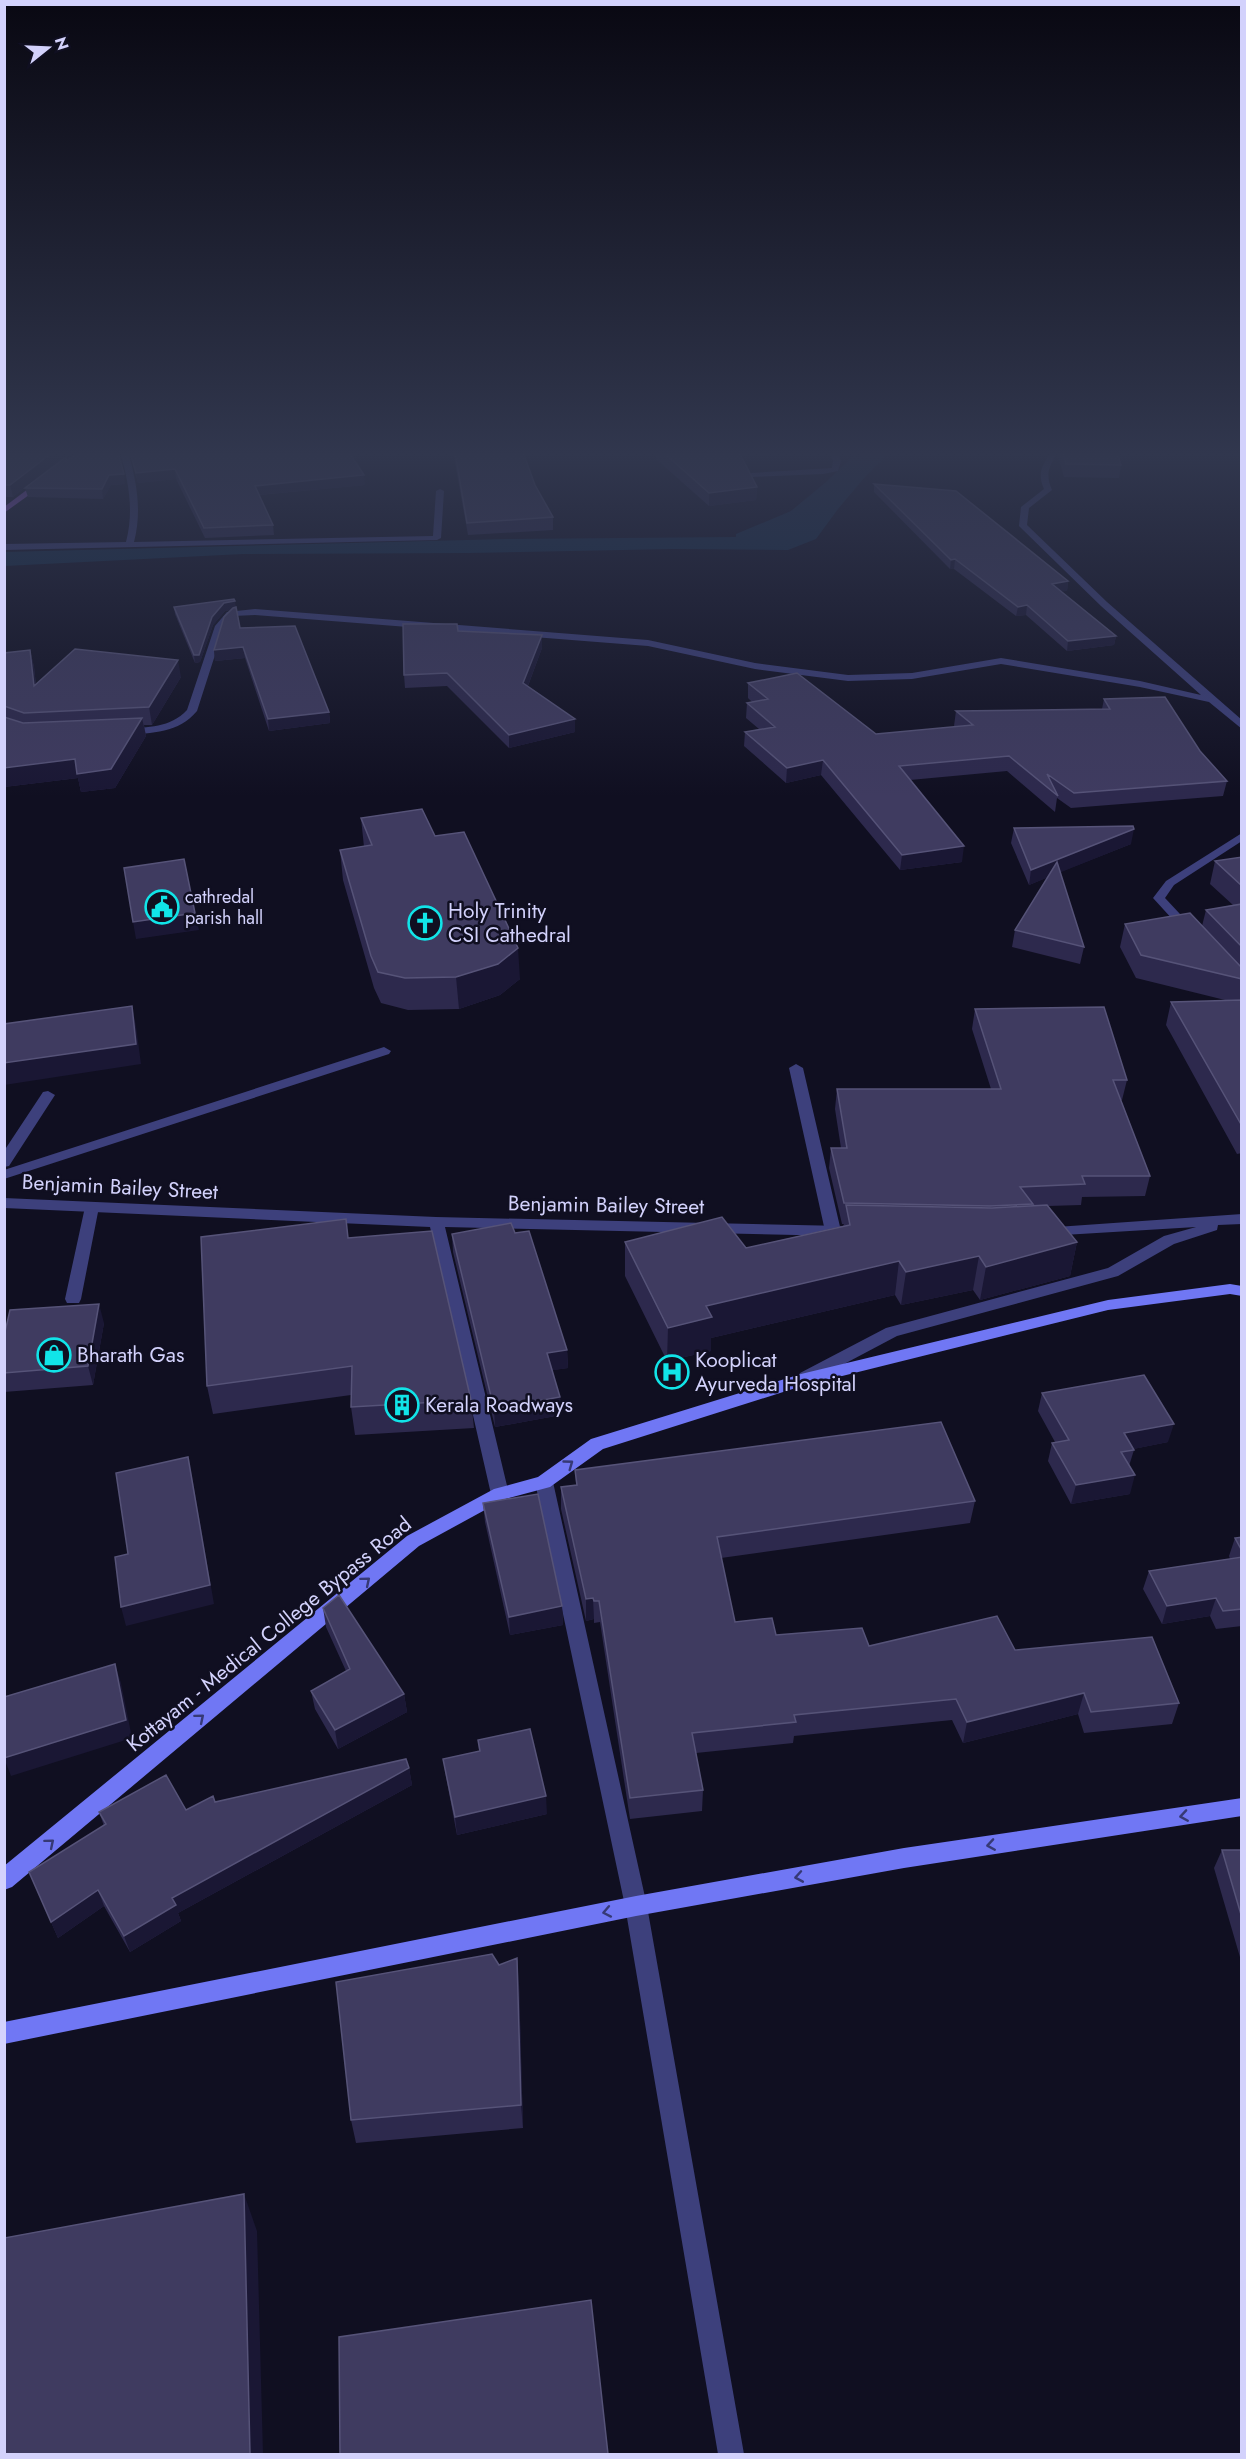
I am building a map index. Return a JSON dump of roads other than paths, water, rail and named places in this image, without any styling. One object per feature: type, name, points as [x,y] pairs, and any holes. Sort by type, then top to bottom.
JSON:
[{"type":"main road","name":"Kottayam - Medical College Bypass Road","points":[[4,1880],[413,1541],[500,1494],[544,1482],[597,1444],[801,1380],[1108,1305],[1230,1289],[1242,1291]]},
{"type":"main road","points":[[4,2032],[636,1906],[904,1858],[1242,1807]]},
{"type":"street","points":[[1065,567],[1242,726]]},
{"type":"street","points":[[116,732],[156,730],[184,721],[192,711],[220,626],[230,614],[255,612],[648,643],[755,666],[848,678],[912,676],[1002,661],[1140,684],[1212,699]]},
{"type":"street","points":[[1201,943],[1160,898],[1170,883],[1242,836]]},
{"type":"street","points":[[4,1175],[384,1051]]},
{"type":"street","points":[[795,1068],[833,1231]]},
{"type":"street","points":[[4,1163],[48,1095]]},
{"type":"street","name":"Benjamin Bailey Street","points":[[4,1203],[436,1222],[856,1231]]},
{"type":"street","points":[[73,1299],[92,1207]]},
{"type":"street","points":[[1032,1232],[1240,1219]]},
{"type":"street","points":[[801,1380],[892,1332],[1113,1272],[1168,1240],[1240,1219]]},
{"type":"street","points":[[436,1222],[500,1494]]},
{"type":"street","points":[[544,1482],[636,1906],[731,2454]]},
{"type":"place","name":"cathredal parish hall","points":[[162,907]]},
{"type":"place","name":"Holy Trinity CSI Cathedral","points":[[425,923]]},
{"type":"place","name":"Bharath Gas","points":[[54,1355]]},
{"type":"place","name":"Kooplicat Ayurveda Hospital","points":[[672,1372]]},
{"type":"place","name":"Kerala Roadways","points":[[402,1405]]}]
